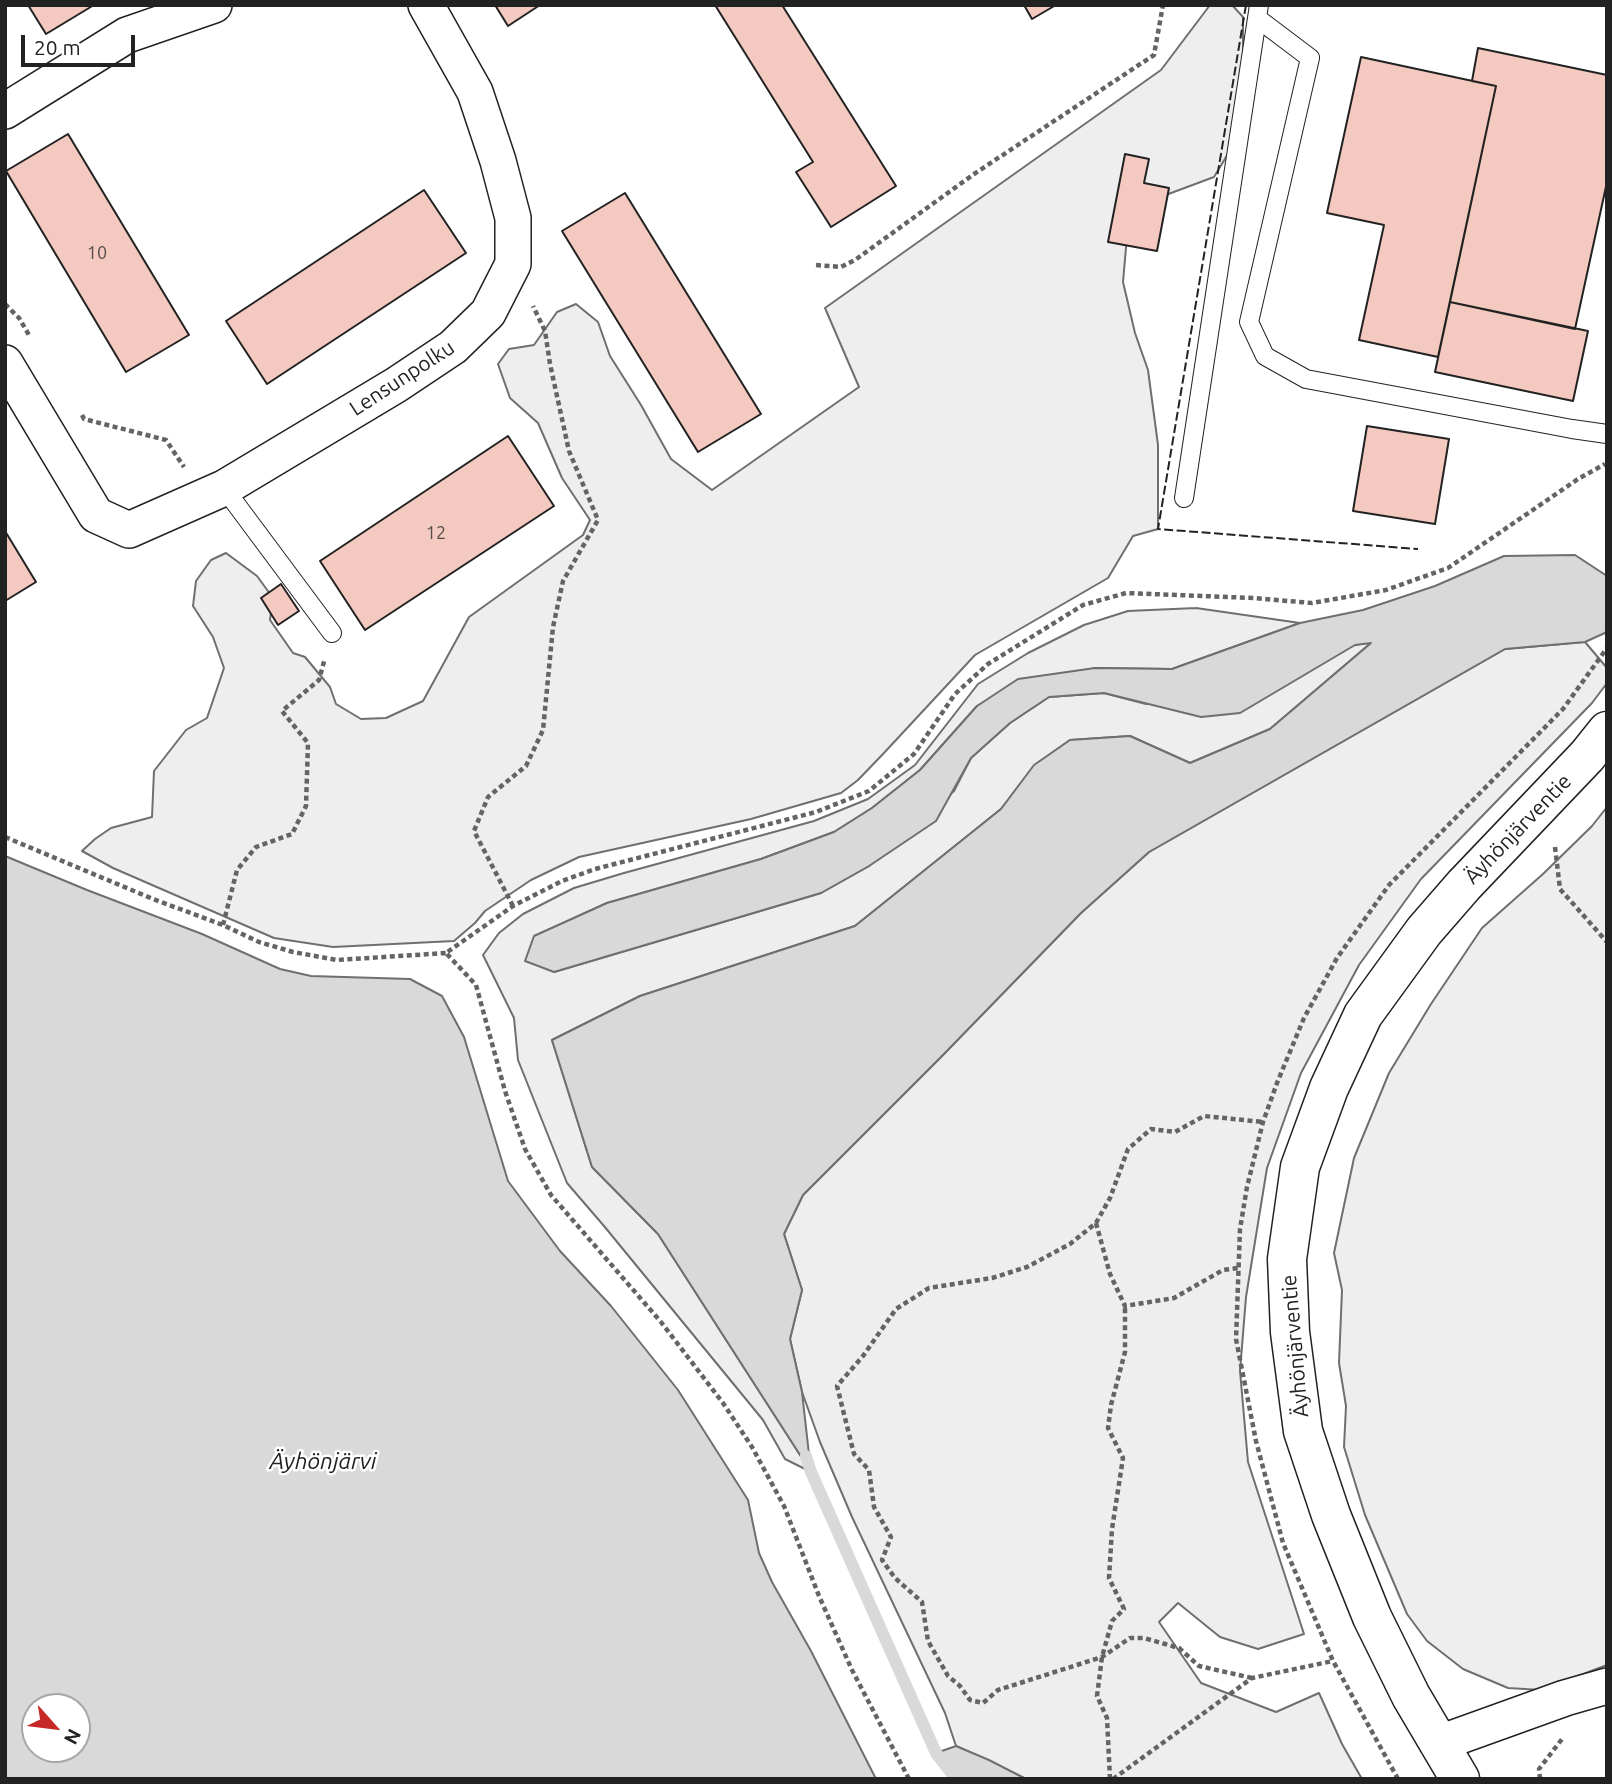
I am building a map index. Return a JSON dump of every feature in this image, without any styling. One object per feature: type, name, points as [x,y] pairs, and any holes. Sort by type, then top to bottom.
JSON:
[{"type":"main road","name":"Äyhönjärventie","points":[[1460,1779],[1411,1696],[1372,1617],[1331,1515],[1303,1431],[1290,1332],[1287,1259],[1300,1167],[1329,1088],[1363,1015],[1424,931],[1587,756],[1607,731]]},
{"type":"street","points":[[5,111],[127,35],[214,5]]},
{"type":"street","name":"Lensunpolku","points":[[5,363],[96,515],[129,530],[214,492],[396,385],[453,347],[488,313],[513,264],[513,218],[475,92],[426,5]]},
{"type":"street","points":[[1440,1743],[1564,1698],[1607,1686]]},
{"type":"lane","points":[[1258,12],[1310,58],[1249,322],[1265,356],[1306,379],[1607,434]]},
{"type":"lane","points":[[1184,498],[1258,12]]},
{"type":"lane","points":[[214,492],[332,633]]},
{"type":"path","points":[[817,265],[841,267],[855,260],[974,174],[1154,55],[1163,5]]},
{"type":"path","points":[[513,264],[545,331],[569,451],[598,520],[563,581],[553,627],[543,730],[526,766],[488,797],[474,831],[513,906]]},
{"type":"path","points":[[5,304],[19,318],[33,341]]},
{"type":"path","points":[[77,408],[84,419],[166,440],[214,492]]},
{"type":"path","points":[[5,837],[259,942],[293,952],[337,960],[446,953],[513,906],[562,881],[596,869],[816,812],[869,792],[914,754],[955,694],[988,664],[1083,605],[1126,593],[1312,603],[1386,590],[1448,568],[1578,479],[1607,463]]},
{"type":"path","points":[[223,925],[237,870],[256,847],[292,834],[306,806],[309,743],[282,711],[319,680],[332,633]]},
{"type":"path","points":[[1398,1779],[1333,1661],[1283,1544],[1256,1441],[1236,1339],[1240,1229],[1247,1187],[1263,1122],[1277,1083],[1304,1018],[1337,958],[1389,885],[1563,709],[1607,648]]},
{"type":"path","points":[[1548,798],[1560,889],[1607,942]]},
{"type":"path","points":[[446,953],[476,985],[505,1091],[525,1149],[551,1195],[661,1322],[723,1403],[752,1447],[784,1506],[819,1596],[847,1657],[909,1779]]},
{"type":"path","points":[[1263,1122],[1204,1116],[1175,1132],[1151,1129],[1128,1149],[1110,1198],[1096,1223],[1070,1244],[1027,1267],[992,1279],[929,1288],[896,1309],[863,1356],[837,1386],[854,1454],[869,1470],[874,1507],[891,1537],[882,1560],[895,1578],[922,1602],[928,1641],[948,1676],[970,1700],[983,1703],[998,1690],[1102,1657],[1130,1638],[1144,1638],[1179,1648],[1199,1667],[1252,1678],[1333,1661]]},
{"type":"path","points":[[1096,1223],[1110,1274],[1125,1306],[1125,1352],[1108,1428],[1123,1458],[1112,1529],[1109,1578],[1124,1609],[1112,1620],[1102,1657],[1097,1696],[1107,1718],[1111,1779]]},
{"type":"path","points":[[1125,1306],[1174,1298],[1223,1270],[1238,1268]]},
{"type":"path","points":[[1111,1779],[1252,1678]]},
{"type":"path","points":[[1539,1779],[1539,1769],[1567,1733]]},
{"type":"shaded area","points":[[1210,5],[1232,5],[1243,17],[1243,129],[1214,177],[1155,199],[1127,236],[1123,282],[1135,333],[1148,370],[1158,445],[1158,529],[1133,536],[1108,578],[975,655],[858,780],[841,793],[751,819],[579,857],[531,880],[485,911],[454,941],[333,947],[274,938],[113,868],[82,851],[111,828],[152,817],[154,771],[186,730],[207,718],[224,668],[213,637],[193,606],[196,581],[211,560],[226,553],[257,576],[273,598],[270,620],[293,653],[305,657],[330,687],[336,704],[361,719],[386,718],[423,701],[469,617],[583,535],[590,520],[562,478],[538,423],[510,398],[498,364],[509,349],[534,345],[557,312],[576,304],[598,322],[610,356],[671,459],[712,490],[859,387],[825,308],[1161,70]]},
{"type":"shaded area","points":[[1196,608],[1300,623],[1172,669],[1095,668],[977,706],[920,770],[872,808],[834,832],[761,859],[607,903],[535,936],[554,972],[821,893],[869,866],[954,791],[971,758],[1010,723],[1049,697],[1104,693],[1146,704],[1372,642],[1270,729],[1190,763],[1130,736],[1070,740],[1034,766],[1001,809],[855,926],[640,996],[552,1040],[592,1167],[658,1234],[811,1472],[785,1459],[763,1420],[567,1183],[518,1060],[514,1018],[483,955],[499,933],[523,914],[574,888],[814,821],[868,799],[915,765],[978,684],[1028,653],[1084,625],[1128,611]]},
{"type":"shaded area","points":[[1585,642],[1607,668],[1607,683],[1592,703],[1421,879],[1359,965],[1301,1073],[1267,1168],[1246,1297],[1240,1371],[1248,1462],[1304,1634],[1258,1649],[1220,1637],[1178,1603],[1159,1622],[1201,1683],[1276,1712],[1319,1693],[1342,1744],[1362,1779],[1026,1779],[956,1746],[945,1713],[852,1517],[802,1392],[790,1339],[802,1290],[784,1234],[803,1195],[1081,913],[1149,852],[1505,649]]},
{"type":"shaded area","points":[[1607,807],[1607,1665],[1541,1690],[1508,1688],[1463,1669],[1427,1641],[1407,1614],[1365,1515],[1344,1447],[1346,1406],[1339,1363],[1342,1290],[1334,1253],[1354,1158],[1389,1073],[1431,1004],[1482,928],[1543,874],[1592,826]]},
{"type":"water","points":[[1575,555],[1607,576],[1607,632],[1585,642],[1505,649],[1149,852],[1081,913],[803,1195],[784,1234],[802,1290],[790,1339],[802,1392],[811,1472],[658,1234],[592,1167],[552,1040],[640,996],[855,926],[1001,809],[1034,765],[1070,740],[1130,736],[1190,763],[1270,729],[1371,643],[1355,645],[1240,713],[1201,717],[1104,693],[1049,697],[1010,723],[971,758],[936,821],[869,866],[821,893],[554,972],[525,961],[534,936],[607,903],[761,859],[834,832],[872,808],[920,770],[977,706],[1018,679],[1095,668],[1172,669],[1300,623],[1363,610],[1435,586],[1504,556]]},
{"type":"water","name":"Äyhönjärvi","points":[[5,856],[202,934],[280,969],[311,976],[410,979],[442,996],[464,1037],[508,1181],[560,1251],[611,1306],[678,1390],[748,1500],[759,1553],[772,1582],[811,1651],[876,1779],[5,1779]]},
{"type":"water","points":[[956,1746],[1026,1779],[950,1779],[936,1753]]},
{"type":"building","points":[[28,5],[94,5],[46,34]]},
{"type":"building","points":[[495,5],[540,5],[508,26]]},
{"type":"building","points":[[715,5],[782,5],[896,186],[831,227],[796,172],[813,162]]},
{"type":"building","points":[[1024,5],[1056,5],[1032,19]]},
{"type":"building","points":[[1478,48],[1607,75],[1607,182],[1575,329],[1450,302],[1496,86],[1472,81]]},
{"type":"building","points":[[1361,57],[1496,86],[1438,357],[1359,340],[1384,225],[1327,213]]},
{"type":"building","points":[[68,134],[189,335],[126,372],[6,171]]},
{"type":"building","points":[[1125,154],[1149,159],[1144,183],[1169,188],[1157,251],[1108,242]]},
{"type":"building","points":[[424,190],[466,253],[267,384],[226,321]]},
{"type":"building","points":[[625,193],[761,414],[698,452],[562,231]]},
{"type":"building","points":[[1450,302],[1588,331],[1573,401],[1435,372]]},
{"type":"building","points":[[1367,426],[1449,439],[1435,524],[1353,511]]},
{"type":"building","points":[[508,436],[554,506],[365,630],[320,561]]},
{"type":"building","points":[[5,531],[36,582],[5,601]]},
{"type":"building","points":[[281,584],[299,611],[278,625],[261,598]]},
{"type":"waterway","points":[[806,1456],[936,1753],[956,1779]]},
{"type":"fence","points":[[1246,5],[1158,529],[1418,549]]}]
